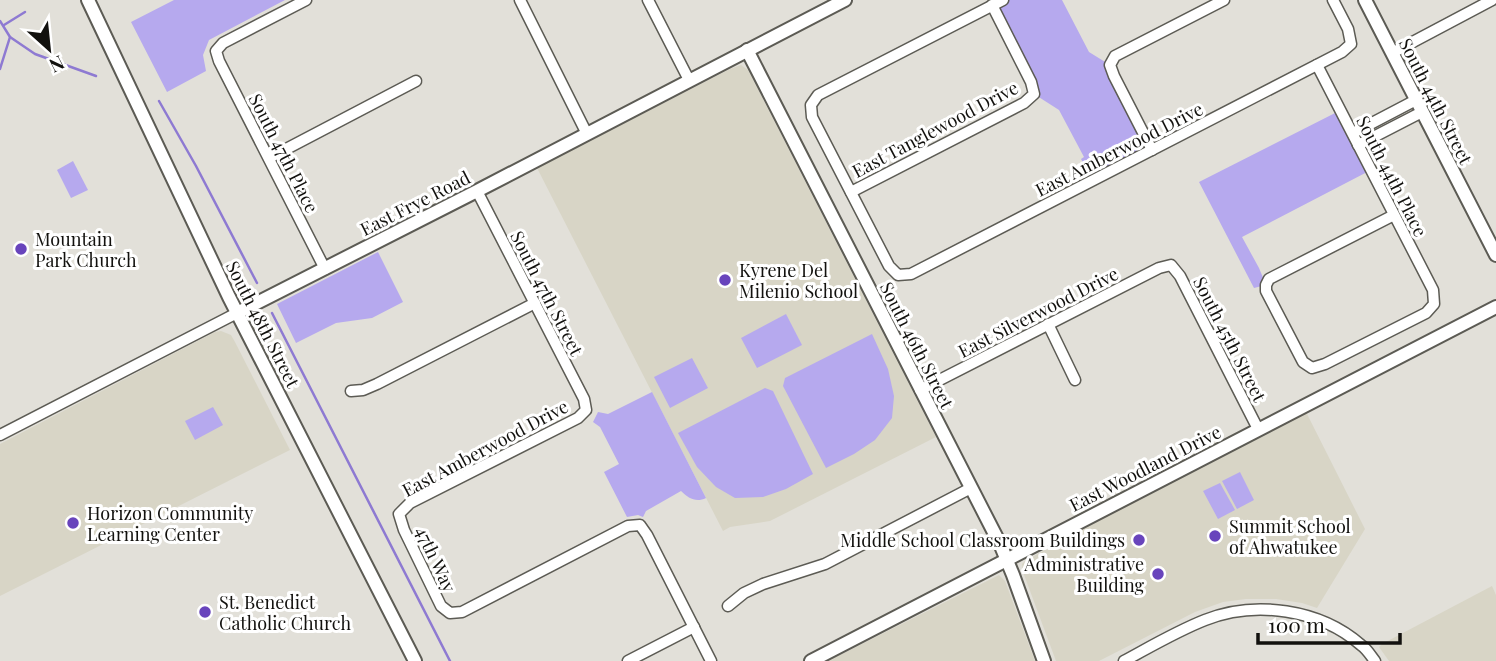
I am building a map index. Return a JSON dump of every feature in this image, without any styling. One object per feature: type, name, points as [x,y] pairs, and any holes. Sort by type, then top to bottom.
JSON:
[{"type":"street","name":"South 48th Street","points":[[88,0],[237,313],[415,661]]},
{"type":"street","name":"South 47th Place","points":[[306,0],[223,43],[216,51],[325,269]]},
{"type":"street","points":[[520,0],[587,134]]},
{"type":"street","points":[[648,0],[689,80]]},
{"type":"street","name":"East Frye Road","points":[[0,435],[845,0]]},
{"type":"street","points":[[851,191],[812,117],[811,105],[818,95],[1003,0]]},
{"type":"street","points":[[1152,150],[1110,65],[1115,56],[1224,0]]},
{"type":"street","name":"East Amberwood Drive","points":[[851,191],[889,266],[898,275],[911,274],[1342,52],[1351,44],[1348,29],[1333,0]]},
{"type":"street","name":"South 44th Street","points":[[1365,0],[1492,239],[1496,255]]},
{"type":"street","points":[[1392,53],[1494,1]]},
{"type":"street","name":"East Tanglewood Drive","points":[[851,191],[1024,103],[1034,94],[1031,82],[992,5]]},
{"type":"street","name":"South 46th Street","points":[[747,50],[1007,560],[1044,661]]},
{"type":"street","name":"South 44th Place","points":[[1317,65],[1433,290],[1434,304],[1426,313],[1312,368],[1303,362],[1266,291],[1269,279],[1394,215]]},
{"type":"street","points":[[269,158],[416,81]]},
{"type":"street","points":[[1353,133],[1383,117],[1419,106]]},
{"type":"street","points":[[1359,145],[1389,129],[1419,106]]},
{"type":"street","points":[[1383,117],[1389,129]]},
{"type":"street","name":"South 47th Street","points":[[477,191],[584,400],[586,410]]},
{"type":"street","name":"East Silverwood Drive","points":[[920,390],[1158,268],[1171,265]]},
{"type":"street","name":"South 45th Street","points":[[1171,265],[1180,276],[1258,429]]},
{"type":"street","points":[[351,391],[363,390],[377,384],[535,303]]},
{"type":"street","name":"East Woodland Drive","points":[[811,661],[1496,307]]},
{"type":"street","points":[[1048,324],[1075,380]]},
{"type":"street","name":"East Amberwood Drive","points":[[399,514],[410,503],[579,418],[586,410]]},
{"type":"street","points":[[728,606],[744,593],[773,579],[825,564],[971,488]]},
{"type":"street","name":"47th Way","points":[[399,514],[441,607],[450,613],[462,612],[628,526],[640,525],[694,627]]},
{"type":"street","points":[[1124,661],[1220,615],[1257,609],[1316,618],[1342,631],[1363,646],[1375,661]]},
{"type":"street","points":[[628,661],[694,627],[711,661]]},
{"type":"shaded area","points":[[174,0],[285,0],[209,40],[203,55],[206,71],[167,92],[131,22]]},
{"type":"shaded area","points":[[1003,0],[1062,0],[1089,52],[1110,65],[1152,150],[1093,181],[1081,159],[1084,157],[1059,110],[1034,94],[992,5]]},
{"type":"shaded area","name":"Kyrene Del Milenio School","points":[[741,65],[748,70],[936,437],[770,521],[730,527],[723,531],[537,168]]},
{"type":"shaded area","points":[[1341,110],[1371,170],[1242,237],[1266,285],[1254,288],[1199,182]]},
{"type":"shaded area","points":[[73,161],[88,190],[71,198],[57,170]]},
{"type":"shaded area","points":[[378,252],[403,302],[372,318],[336,323],[296,343],[277,304]]},
{"type":"shaded area","points":[[786,314],[802,345],[757,368],[741,338]]},
{"type":"shaded area","name":"Horizon Community Learning Center","points":[[221,331],[231,335],[290,450],[0,596],[0,444]]},
{"type":"shaded area","points":[[872,334],[888,369],[894,396],[892,418],[875,440],[826,468],[783,386],[785,378]]},
{"type":"shaded area","points":[[692,358],[708,388],[670,408],[654,377]]},
{"type":"shaded area","points":[[765,388],[773,391],[813,474],[786,489],[763,497],[735,498],[716,487],[697,467],[678,433]]},
{"type":"shaded area","points":[[652,392],[706,498],[692,499],[681,491],[646,511],[643,517],[627,517],[604,472],[619,464],[600,427],[593,422],[598,412],[608,414]]},
{"type":"shaded area","points":[[213,407],[223,425],[195,440],[185,421]]},
{"type":"shaded area","name":"Summit School of Ahwatukee","points":[[1306,412],[1365,529],[1317,608],[1276,599],[1223,602],[1195,612],[1099,661],[1056,661],[1023,572],[1022,564],[1025,561]]},
{"type":"shaded area","points":[[1240,472],[1254,500],[1237,509],[1222,481]]},
{"type":"shaded area","points":[[1220,483],[1235,510],[1218,519],[1203,491]]},
{"type":"shaded area","points":[[999,575],[1005,581],[1035,661],[828,661]]},
{"type":"shaded area","points":[[1492,586],[1496,595],[1496,661],[1389,661],[1379,647],[1382,644]]},
{"type":"waterway","points":[[4,25],[25,12]]},
{"type":"waterway","points":[[0,21],[10,37],[0,69]]},
{"type":"waterway","points":[[10,37],[35,54],[96,76]]},
{"type":"waterway","points":[[159,101],[257,283]]},
{"type":"waterway","points":[[272,313],[450,661]]},
{"type":"place","name":"Mountain Park Church","points":[[21,249]]},
{"type":"place","name":"Kyrene Del Milenio School","points":[[725,280]]},
{"type":"place","name":"Horizon Community Learning Center","points":[[73,523]]},
{"type":"place","name":"Summit School of Ahwatukee","points":[[1215,536]]},
{"type":"place","name":"Middle School Classroom Buildings","points":[[1139,540]]},
{"type":"place","name":"Administrative Building","points":[[1158,574]]},
{"type":"place","name":"St. Benedict Catholic Church","points":[[205,612]]}]
